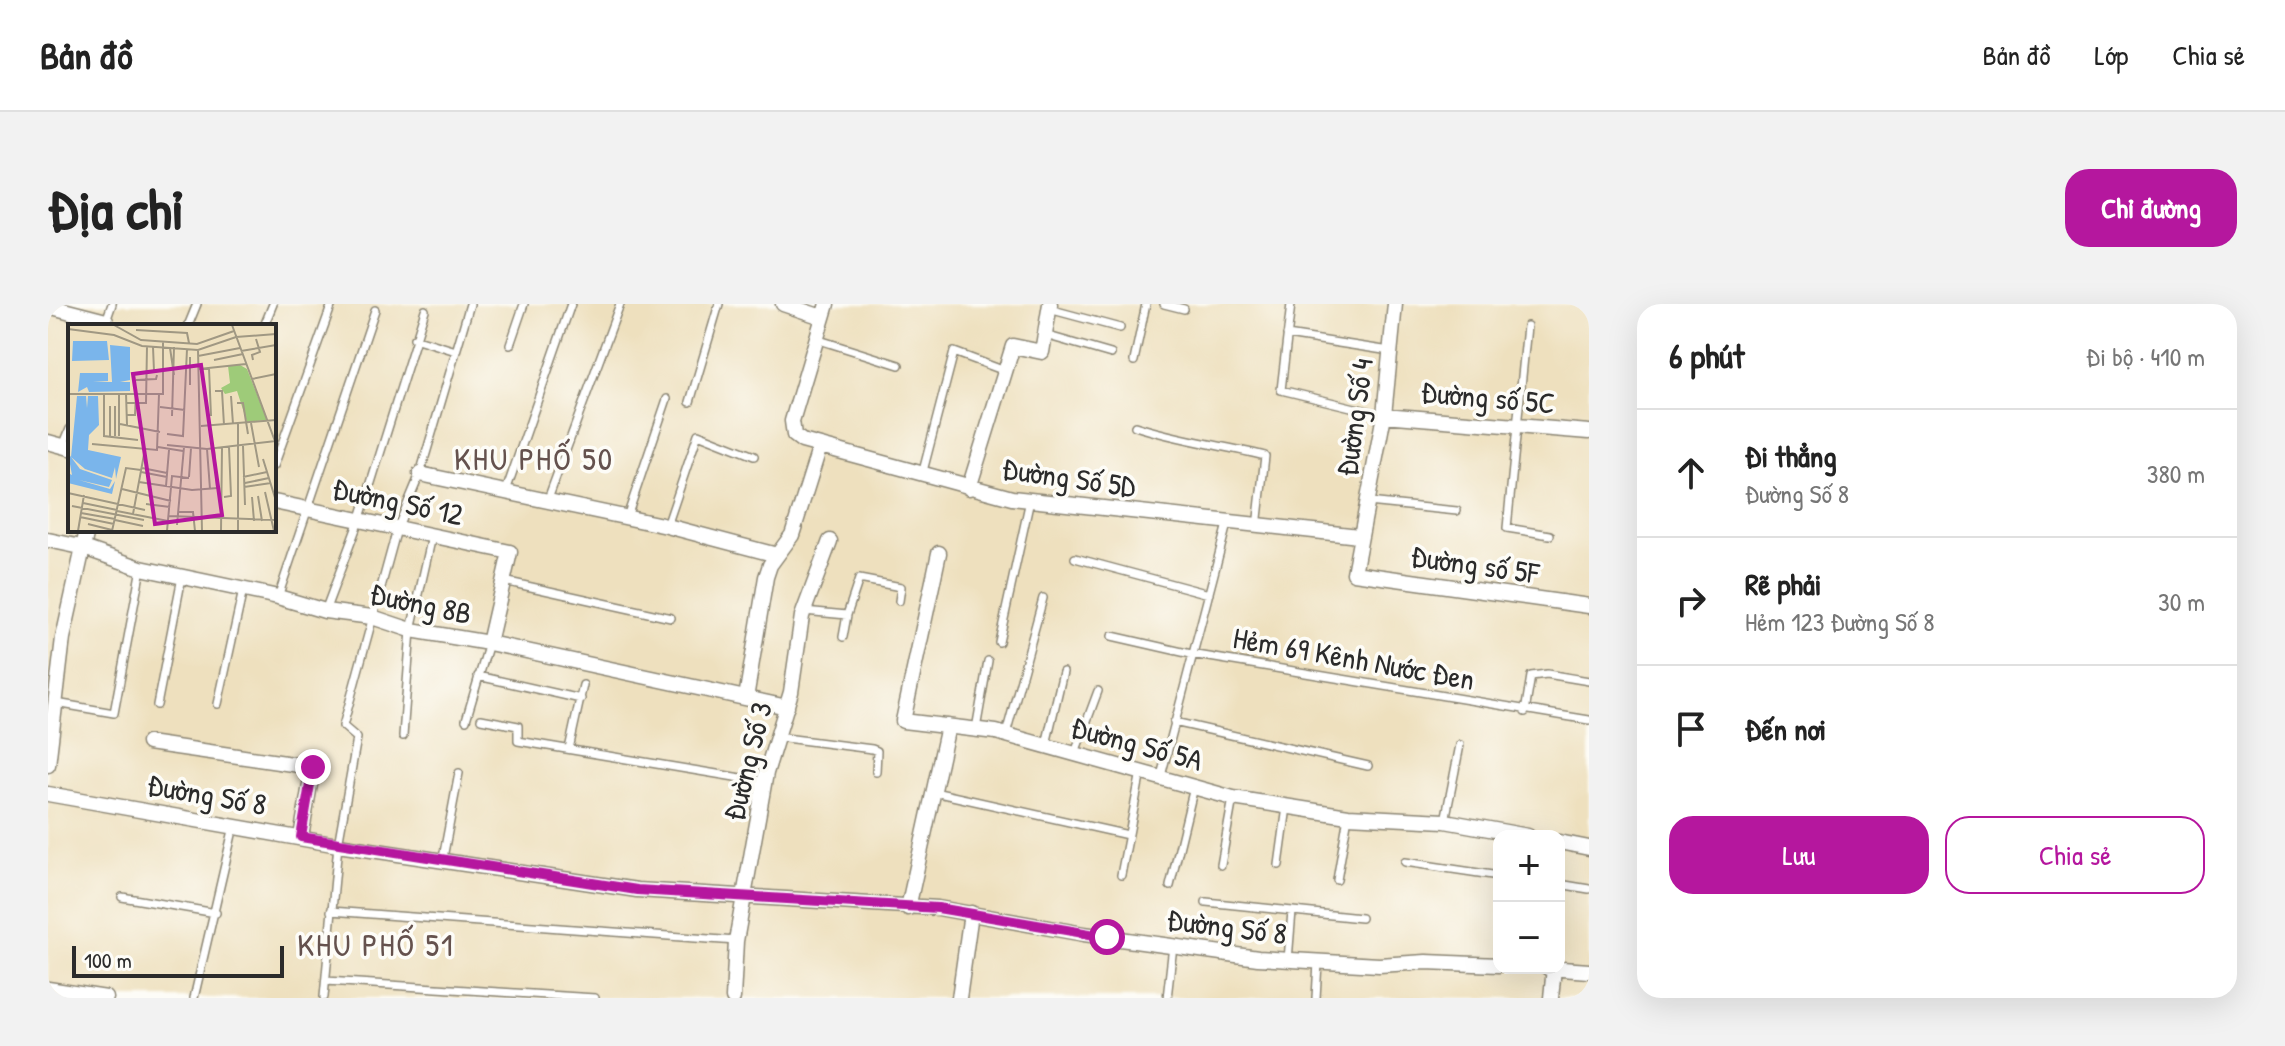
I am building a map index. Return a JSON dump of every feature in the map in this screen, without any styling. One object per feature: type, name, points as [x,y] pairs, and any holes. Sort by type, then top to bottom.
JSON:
[{"type":"street","points":[[783,304],[824,311],[816,339]]},
{"type":"street","name":"Đường Số 4","points":[[1359,536],[1384,415],[1395,304]]},
{"type":"street","points":[[48,306],[105,324]]},
{"type":"street","points":[[969,488],[1013,346],[1042,352],[1050,306]]},
{"type":"street","name":"Đường Số 5D","points":[[816,339],[792,421],[794,435],[820,446],[969,488],[1030,500],[1227,524],[1359,536]]},
{"type":"street","name":"Đường số 5C","points":[[1384,415],[1516,423],[1589,432]]},
{"type":"street","points":[[48,442],[67,447]]},
{"type":"street","points":[[746,698],[766,577],[792,535],[820,446]]},
{"type":"street","points":[[420,474],[505,494],[548,499],[777,555]]},
{"type":"street","name":"Đường Số 12","points":[[276,502],[510,552],[504,581]]},
{"type":"street","points":[[48,765],[52,703],[86,532]]},
{"type":"street","name":"Đường số 5F","points":[[1359,536],[1354,573],[1589,606]]},
{"type":"street","name":"Đường 8B","points":[[48,540],[81,547],[141,568],[278,597],[325,611],[372,617],[411,630],[489,643],[787,707]]},
{"type":"street","name":"Đường Số 3","points":[[733,998],[736,941],[765,782],[787,707],[804,611],[830,541]]},
{"type":"street","name":"Đường Số 5A","points":[[939,553],[903,721],[1006,734],[1233,798],[1348,816],[1445,821],[1495,830]]},
{"type":"street","points":[[489,643],[504,581]]},
{"type":"street","points":[[908,908],[948,726]]},
{"type":"street","points":[[148,743],[313,767],[301,837]]},
{"type":"street","name":"Đường Số 8","points":[[48,794],[338,845],[443,858],[637,890],[971,913],[1173,946],[1288,960],[1493,965]]},
{"type":"street","points":[[1565,843],[1589,848]]},
{"type":"street","points":[[959,998],[971,913]]},
{"type":"street","points":[[1565,969],[1589,971]]},
{"type":"street","points":[[1551,998],[1553,974]]},
{"type":"street","points":[[48,989],[106,998]]},
{"type":"lane","points":[[105,324],[112,304]]},
{"type":"lane","points":[[189,324],[197,304]]},
{"type":"lane","points":[[265,324],[273,304]]},
{"type":"lane","points":[[276,460],[332,304]]},
{"type":"lane","points":[[324,997],[338,845],[357,738],[343,726],[397,529],[420,474],[470,304]]},
{"type":"lane","points":[[510,345],[524,304]]},
{"type":"lane","points":[[505,494],[571,304]]},
{"type":"lane","points":[[548,499],[620,304]]},
{"type":"lane","points":[[690,402],[719,304]]},
{"type":"lane","points":[[1134,361],[1146,304]]},
{"type":"lane","points":[[1164,304],[1184,309]]},
{"type":"lane","points":[[1291,304],[1281,390],[1384,415]]},
{"type":"lane","points":[[1050,306],[1120,328]]},
{"type":"lane","points":[[278,597],[375,310]]},
{"type":"lane","points":[[325,611],[360,518],[425,310]]},
{"type":"lane","points":[[1527,326],[1507,528],[1550,535]]},
{"type":"lane","points":[[1045,335],[1111,354]]},
{"type":"lane","points":[[1287,335],[1390,351]]},
{"type":"lane","points":[[414,338],[456,351]]},
{"type":"lane","points":[[816,339],[899,365]]},
{"type":"lane","points":[[922,475],[954,352],[1005,371]]},
{"type":"lane","points":[[627,517],[667,399]]},
{"type":"lane","points":[[1135,426],[1180,440],[1207,442],[1265,456],[1257,527]]},
{"type":"lane","points":[[667,526],[698,434],[754,456]]},
{"type":"lane","points":[[999,642],[1030,500]]},
{"type":"lane","points":[[1367,502],[1457,511]]},
{"type":"lane","points":[[1161,776],[1227,524]]},
{"type":"lane","points":[[403,736],[411,630],[432,536]]},
{"type":"lane","points":[[1075,558],[1209,594]]},
{"type":"lane","points":[[52,703],[114,713],[141,568]]},
{"type":"lane","points":[[157,705],[182,577]]},
{"type":"lane","points":[[843,637],[859,579],[901,587],[899,601]]},
{"type":"lane","points":[[504,581],[671,618]]},
{"type":"lane","points":[[218,704],[243,590]]},
{"type":"lane","points":[[1006,734],[1043,598]]},
{"type":"lane","points":[[804,611],[847,615]]},
{"type":"lane","name":"Hẻm 69 Kênh Nước Đen","points":[[1112,636],[1191,654],[1525,712],[1589,720]]},
{"type":"lane","points":[[466,720],[489,643]]},
{"type":"lane","points":[[976,729],[988,661]]},
{"type":"lane","points":[[1046,745],[1063,672]]},
{"type":"lane","points":[[1525,712],[1531,676],[1547,674],[1589,681]]},
{"type":"lane","points":[[478,676],[581,699]]},
{"type":"lane","points":[[569,749],[583,685]]},
{"type":"lane","points":[[1075,753],[1098,691]]},
{"type":"lane","points":[[481,719],[518,726],[518,741],[765,782]]},
{"type":"lane","points":[[1174,722],[1368,766]]},
{"type":"lane","points":[[777,737],[872,749],[877,751],[876,772]]},
{"type":"lane","points":[[1445,821],[1460,745]]},
{"type":"lane","points":[[1121,875],[1141,770]]},
{"type":"lane","points":[[443,858],[459,773]]},
{"type":"lane","points":[[1170,886],[1194,785]]},
{"type":"lane","points":[[932,791],[1128,835]]},
{"type":"lane","points":[[1221,865],[1233,798]]},
{"type":"lane","points":[[1279,865],[1287,807]]},
{"type":"lane","points":[[1337,880],[1348,816]]},
{"type":"lane","points":[[194,998],[234,826]]},
{"type":"lane","points":[[1405,862],[1493,875]]},
{"type":"lane","points":[[1565,885],[1589,889]]},
{"type":"lane","points":[[122,897],[216,913]]},
{"type":"lane","points":[[1206,902],[1361,918]]},
{"type":"lane","points":[[331,911],[736,941]]},
{"type":"lane","points":[[1288,960],[1292,911]]},
{"type":"lane","points":[[1167,998],[1173,946]]},
{"type":"lane","points":[[1316,998],[1318,962]]},
{"type":"lane","points":[[326,981],[595,998]]},
{"type":"district","name":"KHU PHỐ 50","points":[[534,458]]},
{"type":"district","name":"KHU PHỐ 51","points":[[376,944]]},
{"type":"route","points":[[313,767],[301,837],[338,845],[443,858],[637,890],[938,908],[1107,937]]}]
